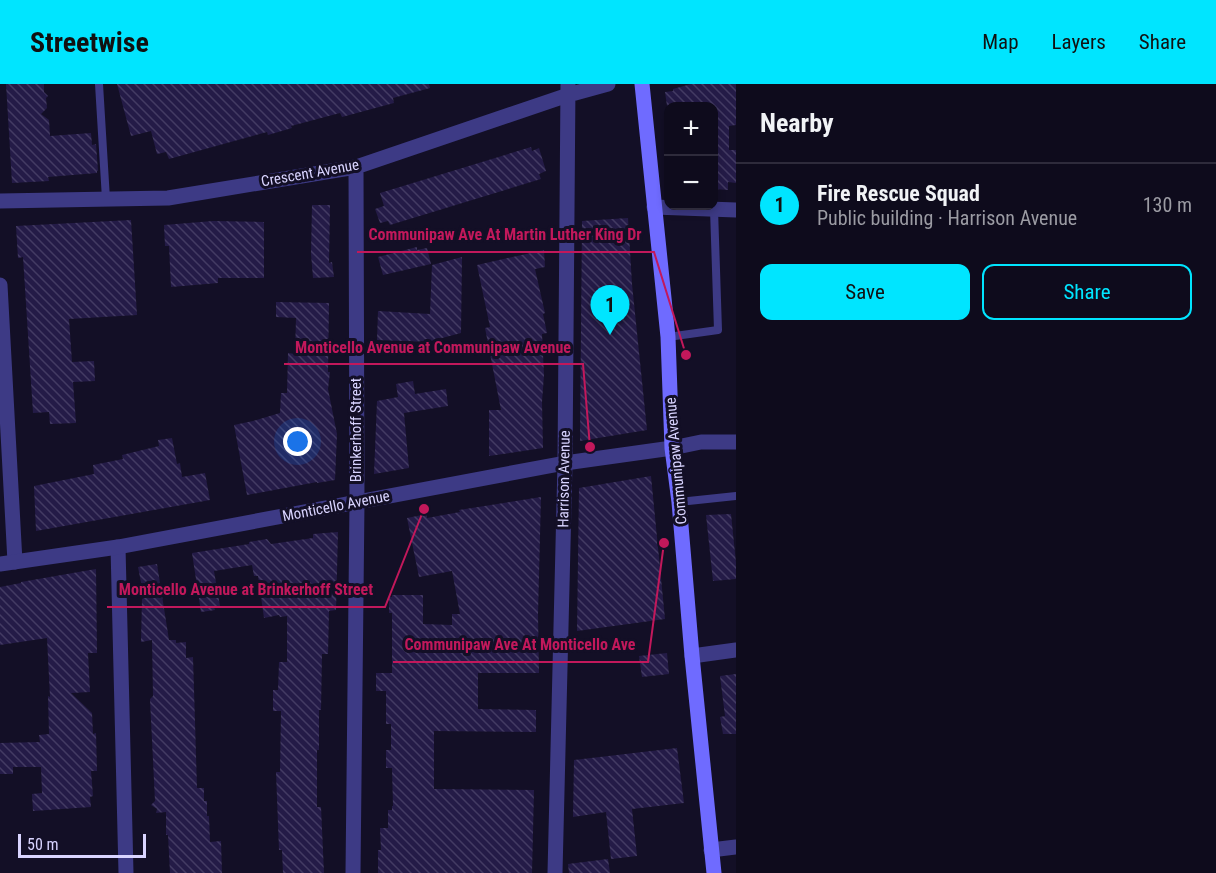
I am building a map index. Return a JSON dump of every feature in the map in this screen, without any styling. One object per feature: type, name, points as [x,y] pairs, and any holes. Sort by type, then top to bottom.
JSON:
[{"type":"main road","name":"Communipaw Avenue","points":[[642,84],[668,337],[672,448],[714,873]]},
{"type":"street","name":"Crescent Avenue","points":[[0,201],[168,198],[356,167],[568,89],[608,84]]},
{"type":"street","name":"Harrison Avenue","points":[[555,873],[565,463],[568,89]]},
{"type":"street","name":"Brinkerhoff Street","points":[[353,873],[357,502],[356,167]]},
{"type":"street","points":[[654,207],[664,207]]},
{"type":"street","points":[[718,209],[736,210]]},
{"type":"street","points":[[0,285],[8,563]]},
{"type":"street","name":"Monticello Avenue","points":[[8,563],[118,547],[565,463],[701,442],[736,442]]},
{"type":"street","points":[[118,547],[126,873]]},
{"type":"street","points":[[692,656],[736,651]]},
{"type":"street","points":[[711,850],[736,847]]},
{"type":"lane","points":[[99,84],[106,199]]},
{"type":"lane","points":[[668,337],[718,330],[714,210]]},
{"type":"lane","points":[[679,502],[736,496]]},
{"type":"building","points":[[6,84],[44,84],[44,92],[48,96],[46,98],[47,108],[41,114],[49,120],[50,136],[91,133],[92,145],[96,144],[97,173],[48,177],[49,181],[12,183]]},
{"type":"building","points":[[117,84],[429,84],[430,88],[393,98],[394,103],[342,117],[340,113],[291,126],[292,128],[268,135],[267,132],[169,159],[166,152],[157,154],[151,131],[131,136]]},
{"type":"building","points":[[691,84],[736,84],[736,125],[729,126],[729,150],[736,150],[736,183],[728,182],[728,190],[718,189],[718,102],[666,102],[665,92],[673,91],[673,89]]},
{"type":"building","points":[[531,147],[532,151],[539,148],[546,171],[539,174],[541,179],[390,225],[388,221],[380,223],[375,209],[384,206],[380,193]]},
{"type":"building","points":[[312,205],[330,205],[329,263],[332,262],[334,277],[313,278]]},
{"type":"building","points":[[628,218],[632,284],[647,430],[580,441],[582,221]]},
{"type":"building","points":[[131,220],[137,315],[69,319],[72,362],[94,361],[95,381],[73,382],[76,423],[50,424],[49,412],[33,413],[23,257],[18,258],[16,226]]},
{"type":"building","points":[[213,221],[264,222],[264,278],[218,278],[218,283],[171,287],[169,246],[165,246],[164,225]]},
{"type":"building","points":[[417,247],[417,250],[427,248],[431,264],[383,275],[378,257]]},
{"type":"building","points":[[544,250],[545,267],[535,269],[547,333],[542,334],[543,448],[489,456],[489,410],[501,410],[485,328],[490,327],[477,265]]},
{"type":"building","points":[[462,257],[461,333],[427,342],[377,340],[378,311],[430,314],[432,265]]},
{"type":"building","points":[[276,302],[329,303],[328,372],[330,372],[328,389],[337,434],[335,480],[247,495],[234,425],[280,413],[281,393],[287,393],[288,353],[295,354],[296,318],[276,317]]},
{"type":"building","points":[[413,381],[415,394],[446,389],[448,406],[404,413],[409,468],[374,474],[377,401],[398,397],[396,384]]},
{"type":"building","points":[[172,438],[182,477],[205,473],[210,500],[36,531],[34,486],[94,474],[93,465],[123,459],[122,455],[159,446],[158,440]]},
{"type":"building","points":[[651,476],[665,619],[577,631],[579,488]]},
{"type":"building","points":[[541,497],[539,673],[478,673],[478,709],[536,710],[536,732],[434,731],[434,789],[534,790],[532,873],[378,873],[378,850],[381,850],[380,828],[388,828],[388,810],[392,810],[393,806],[392,768],[386,768],[386,750],[391,750],[391,724],[386,724],[386,691],[376,691],[376,673],[392,673],[392,613],[389,613],[389,597],[392,595],[423,595],[423,624],[452,625],[452,614],[460,614],[452,571],[419,577],[407,518],[427,514],[427,518],[460,512],[459,510]]},
{"type":"building","points":[[731,514],[736,579],[713,581],[706,515]]},
{"type":"building","points":[[338,532],[336,610],[329,611],[328,654],[322,654],[319,750],[317,750],[317,807],[321,807],[324,873],[283,873],[282,850],[279,850],[276,772],[280,772],[281,711],[273,711],[273,690],[278,690],[279,662],[287,662],[287,616],[264,618],[258,576],[254,576],[252,565],[214,571],[220,606],[214,607],[215,610],[201,612],[192,553],[267,539],[271,544],[313,538],[313,534]]},
{"type":"building","points":[[157,564],[169,640],[176,640],[176,643],[186,642],[186,658],[193,657],[197,788],[204,788],[204,801],[207,801],[207,816],[209,816],[210,842],[221,841],[222,873],[170,873],[166,812],[156,813],[157,809],[151,805],[155,801],[150,699],[153,696],[152,640],[141,642],[142,599],[144,598],[138,567]]},
{"type":"building","points":[[96,569],[97,653],[88,653],[90,692],[71,693],[92,713],[93,734],[96,733],[97,771],[91,771],[93,796],[90,797],[91,807],[33,811],[32,794],[42,793],[41,767],[13,767],[13,774],[0,774],[0,743],[40,742],[39,735],[49,734],[47,638],[0,645],[0,587]]},
{"type":"building","points":[[667,653],[669,674],[642,677],[639,656]]},
{"type":"building","points":[[736,674],[736,734],[723,734],[720,717],[725,716],[720,676]]},
{"type":"building","points":[[677,748],[684,803],[632,809],[637,856],[611,859],[606,812],[573,817],[574,760]]},
{"type":"building","points":[[608,859],[610,873],[569,873],[568,864]]},
{"type":"place","name":"Fire Rescue Squad","points":[[610,335]]},
{"type":"place","name":"Communipaw Ave At Martin Luther King Dr","points":[[686,355]]},
{"type":"place","name":"Monticello Avenue at Communipaw Avenue","points":[[590,447]]},
{"type":"place","name":"Monticello Avenue at Brinkerhoff Street","points":[[424,509]]},
{"type":"place","name":"Communipaw Ave At Monticello Ave","points":[[664,543]]}]
